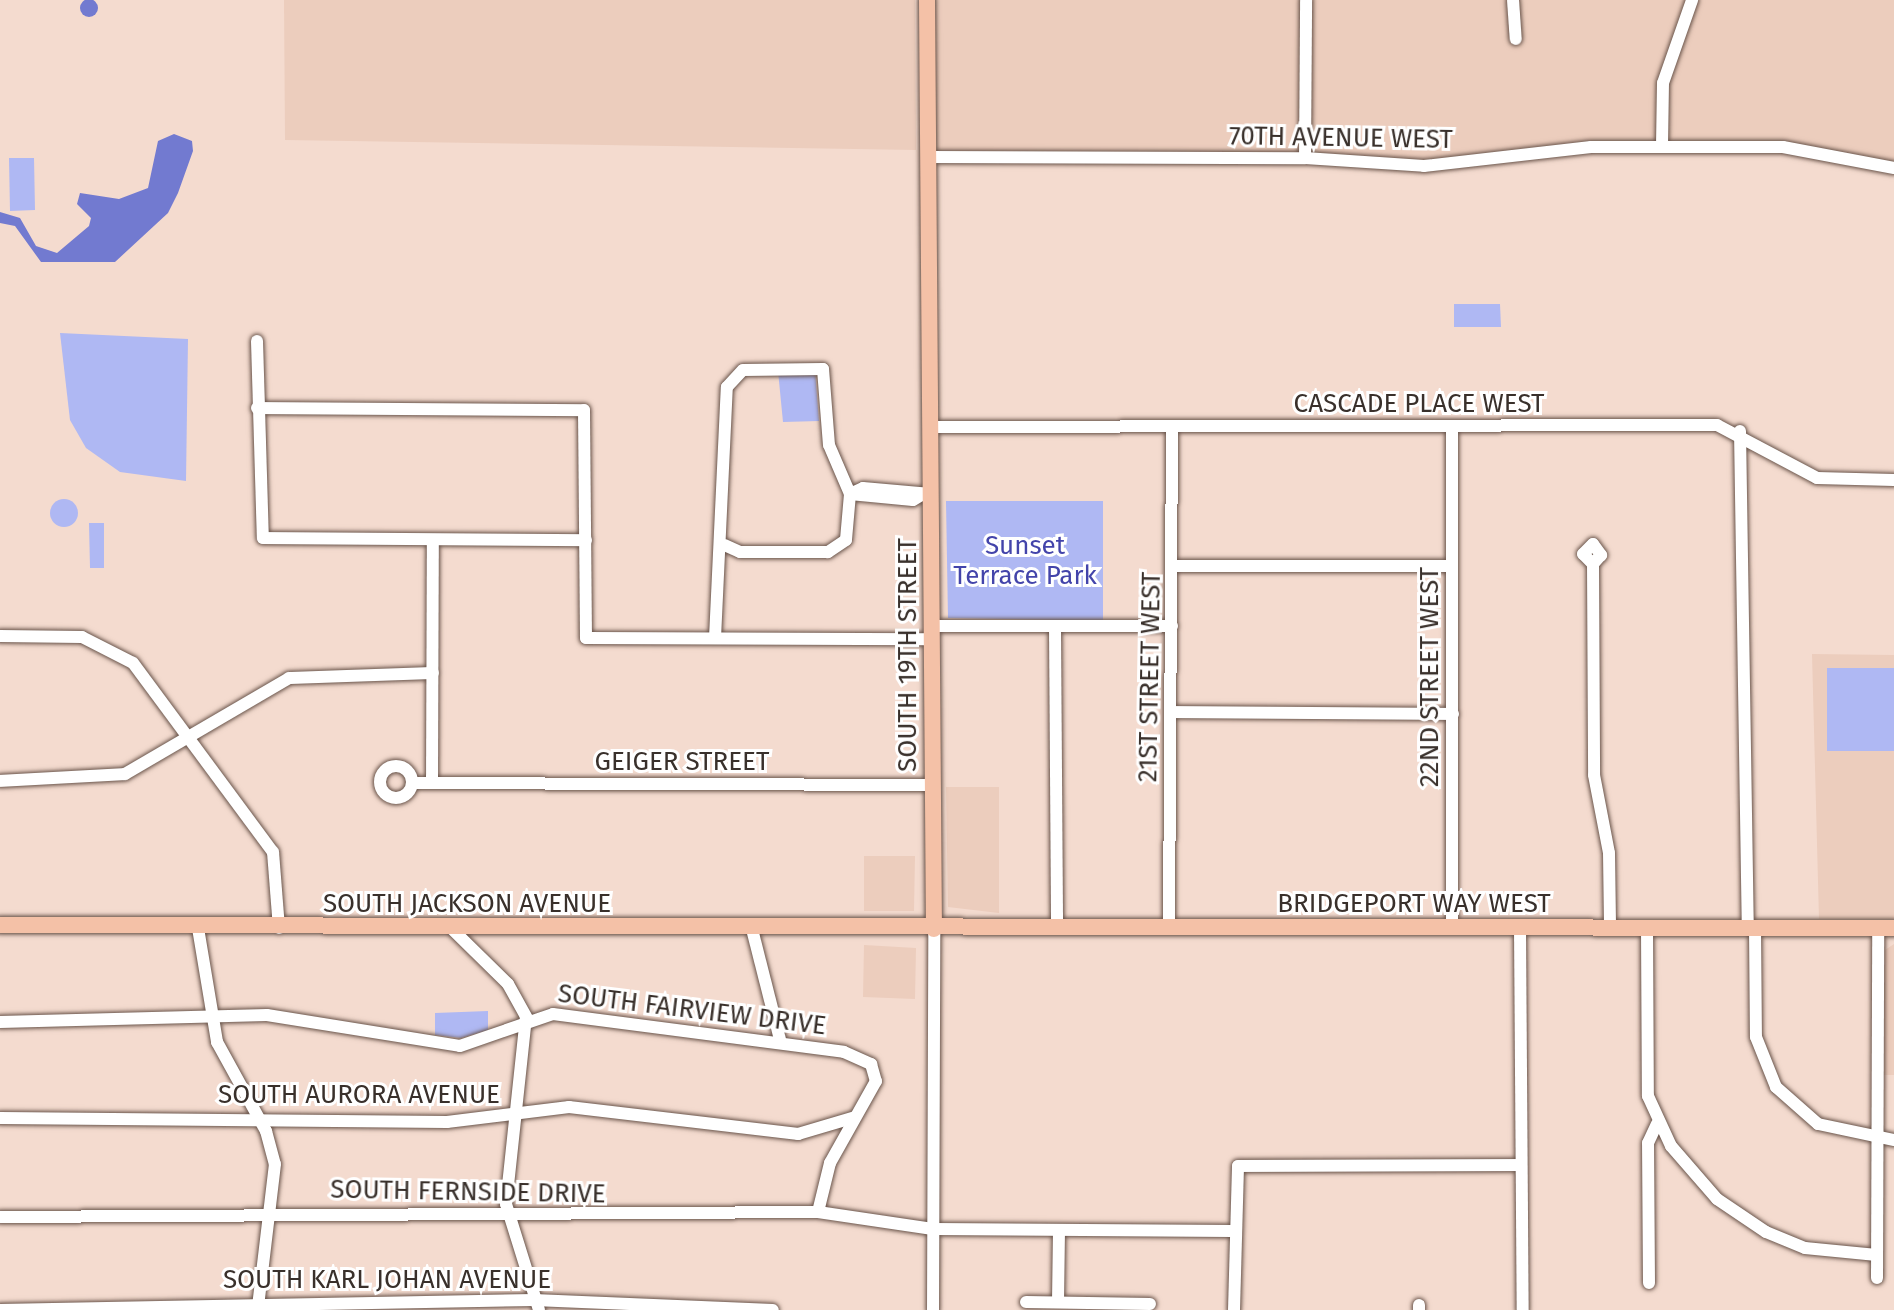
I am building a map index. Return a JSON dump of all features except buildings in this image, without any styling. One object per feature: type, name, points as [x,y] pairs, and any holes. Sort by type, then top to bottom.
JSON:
[{"type":"main road","name":"SOUTH 19TH STREET","points":[[927,0],[930,427],[927,494],[934,929]]},
{"type":"main road","name":"SOUTH JACKSON AVENUE","points":[[0,925],[934,929]]},
{"type":"main road","name":"BRIDGEPORT WAY WEST","points":[[934,929],[1886,928]]},
{"type":"street","points":[[1305,158],[1306,0]]},
{"type":"street","points":[[1513,0],[1516,39]]},
{"type":"street","points":[[1662,146],[1663,83],[1692,0]]},
{"type":"street","name":"70TH AVENUE WEST","points":[[928,157],[1305,158],[1424,166],[1591,147],[1662,146],[1812,149],[1894,168]]},
{"type":"street","points":[[257,341],[261,537],[586,540]]},
{"type":"street","points":[[715,638],[716,570],[724,545],[725,396],[743,370],[823,369],[829,445],[850,494],[847,537],[838,549],[740,552],[724,545]]},
{"type":"street","points":[[257,408],[584,410],[586,638],[715,638],[1172,626]]},
{"type":"street","name":"CASCADE PLACE WEST","points":[[930,427],[1703,424],[1740,431],[1817,478],[1894,480]]},
{"type":"street","name":"21ST STREET WEST","points":[[1169,929],[1172,426]]},
{"type":"street","name":"22ND STREET WEST","points":[[1452,426],[1452,928]]},
{"type":"street","points":[[1740,431],[1755,1028],[1772,1080],[1811,1120],[1877,1140],[1894,1140]]},
{"type":"street","points":[[850,494],[913,488],[927,494]]},
{"type":"street","points":[[432,783],[433,540]]},
{"type":"street","points":[[1593,564],[1594,775],[1609,853],[1610,928]]},
{"type":"street","points":[[1173,566],[1452,566]]},
{"type":"street","points":[[1055,628],[1057,929]]},
{"type":"street","points":[[0,636],[106,643],[133,663],[273,852],[279,928]]},
{"type":"street","points":[[0,781],[117,776],[289,678],[433,673]]},
{"type":"street","points":[[1171,712],[1453,714]]},
{"type":"street","name":"GEIGER STREET","points":[[413,783],[932,785]]},
{"type":"street","points":[[198,928],[211,1014],[229,1069],[258,1117],[275,1164],[273,1211],[258,1306]]},
{"type":"street","points":[[451,928],[508,984],[526,1017],[507,1214],[537,1305]]},
{"type":"street","points":[[1520,928],[1523,1310]]},
{"type":"street","points":[[1647,928],[1647,1086],[1657,1124],[1705,1188],[1747,1222],[1805,1248],[1877,1255]]},
{"type":"street","points":[[1877,1278],[1877,1140],[1886,928]]},
{"type":"street","points":[[752,929],[780,1040]]},
{"type":"street","name":"SOUTH 19TH STREET","points":[[933,1310],[934,929]]},
{"type":"street","name":"SOUTH FAIRVIEW DRIVE","points":[[0,1022],[168,1022],[211,1014],[296,1018],[453,1046],[483,1042],[526,1017],[581,1016],[780,1040],[861,1057],[876,1078],[857,1116]]},
{"type":"street","name":"SOUTH AURORA AVENUE","points":[[0,1118],[258,1117],[447,1122],[576,1108],[798,1134],[857,1116]]},
{"type":"street","points":[[818,1212],[830,1163],[857,1116]]},
{"type":"street","points":[[1649,1283],[1648,1143],[1657,1124]]},
{"type":"street","points":[[1234,1310],[1233,1231],[1238,1166],[1521,1165]]},
{"type":"street","name":"SOUTH FERNSIDE DRIVE","points":[[0,1217],[273,1211],[507,1214],[818,1212],[933,1229],[1233,1231]]},
{"type":"street","points":[[1058,1302],[1059,1230]]},
{"type":"street","points":[[1026,1302],[1150,1304]]},
{"type":"street","name":"SOUTH KARL JOHAN AVENUE","points":[[0,1310],[537,1305],[773,1310]]},
{"type":"shaded area","points":[[85,-1],[93,-1],[98,8],[96,15],[85,17],[80,12],[80,4]]},
{"type":"shaded area","points":[[284,0],[915,0],[916,150],[285,140]]},
{"type":"shaded area","points":[[927,0],[1894,0],[1894,168],[1828,151],[1603,146],[1448,165],[929,155]]},
{"type":"shaded area","points":[[174,134],[192,141],[193,151],[178,193],[168,213],[115,262],[41,262],[15,226],[0,223],[0,212],[20,218],[36,246],[57,253],[89,226],[91,218],[77,204],[80,193],[119,199],[148,188],[158,141]]},
{"type":"shaded area","points":[[1812,654],[1894,655],[1894,919],[1819,919]]},
{"type":"shaded area","points":[[946,787],[999,787],[999,913],[948,907]]},
{"type":"shaded area","points":[[864,856],[915,856],[914,911],[864,911]]},
{"type":"shaded area","points":[[1894,944],[1894,1075],[1883,1075],[1882,952]]},
{"type":"shaded area","points":[[864,945],[916,948],[915,999],[863,997]]},
{"type":"green space","points":[[9,158],[34,158],[35,210],[10,211]]},
{"type":"green space","points":[[1454,304],[1500,304],[1501,327],[1454,327]]},
{"type":"green space","points":[[60,333],[188,339],[186,481],[120,472],[86,448],[70,420]]},
{"type":"green space","points":[[778,371],[815,371],[819,421],[783,422]]},
{"type":"green space","points":[[64,499],[74,503],[78,513],[74,523],[64,527],[54,523],[50,513],[54,503]]},
{"type":"green space","name":"Sunset Terrace Park","points":[[946,501],[1103,501],[1103,621],[948,618]]},
{"type":"green space","points":[[89,523],[104,523],[104,568],[90,568]]},
{"type":"green space","points":[[1827,668],[1894,668],[1894,751],[1827,751]]},
{"type":"green space","points":[[488,1011],[488,1030],[461,1038],[435,1035],[435,1013]]}]
